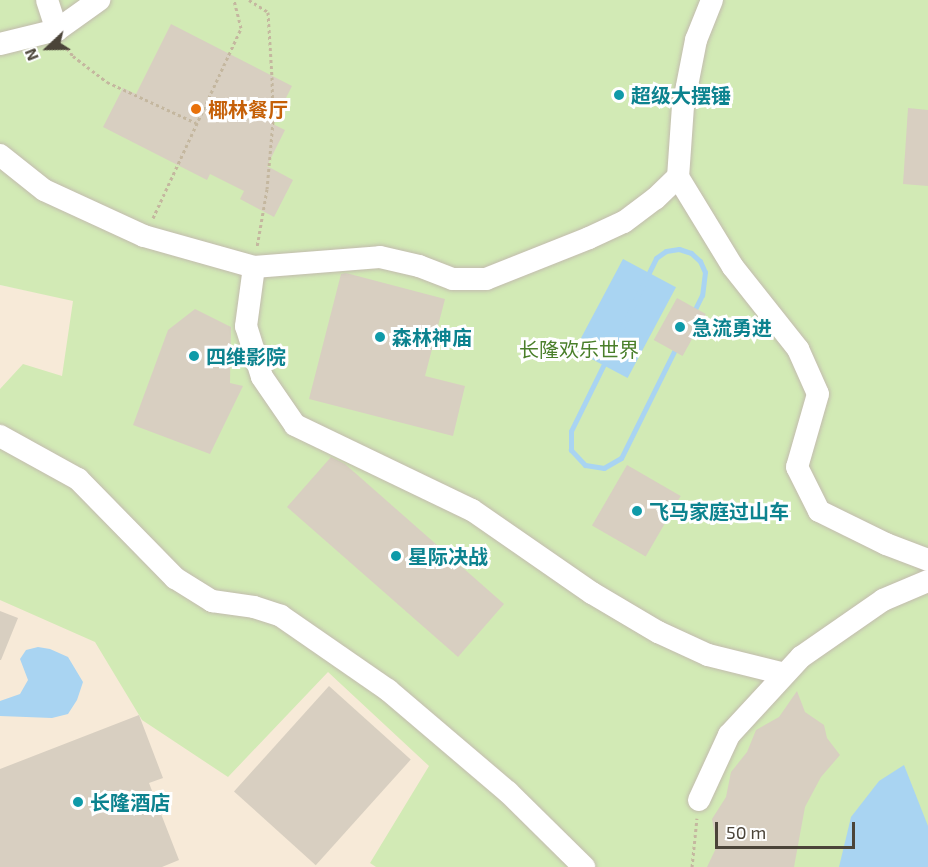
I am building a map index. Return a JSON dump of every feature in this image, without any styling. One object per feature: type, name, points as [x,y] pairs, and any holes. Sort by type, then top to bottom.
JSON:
[{"type":"street","points":[[47,0],[57,30]]},
{"type":"street","points":[[0,44],[57,30],[99,0]]},
{"type":"street","points":[[712,0],[696,40],[683,106],[678,177],[733,267],[798,349],[818,394],[796,467],[819,511],[886,544],[928,560]]},
{"type":"street","points":[[0,155],[44,190],[144,236],[254,267],[380,257],[419,266],[453,279],[486,279],[624,222],[655,199],[678,177]]},
{"type":"street","points":[[254,267],[246,326],[262,376],[295,425],[472,510],[592,593],[658,632],[708,655],[785,674]]},
{"type":"street","points":[[0,436],[78,479],[175,578],[213,601],[254,608],[281,616],[388,690],[507,792],[584,867]]},
{"type":"street","points":[[699,800],[729,735],[801,657],[883,600],[928,581]]},
{"type":"path","points":[[144,236],[241,28],[234,0]]},
{"type":"path","points":[[249,0],[268,12],[273,121],[267,189],[254,267]]},
{"type":"path","points":[[57,30],[73,56],[106,82],[196,123]]},
{"type":"path","points":[[692,867],[699,800]]},
{"type":"shaded area","points":[[0,285],[73,300],[634,867],[0,867]]},
{"type":"green space","name":"长隆欢乐世界","points":[[0,0],[928,0],[928,867],[376,867],[370,863],[429,766],[328,672],[228,777],[142,720],[95,642],[0,600],[0,389],[23,364],[62,376],[73,301],[0,285]]},
{"type":"water","points":[[623,259],[676,287],[628,378],[575,350]]},
{"type":"water","points":[[38,647],[50,649],[68,657],[83,682],[77,700],[68,714],[52,718],[0,716],[0,701],[20,694],[28,680],[20,659],[26,650]]},
{"type":"water","points":[[904,765],[928,826],[928,867],[839,867],[851,817],[879,781]]},
{"type":"building","name":"椰林餐厅","points":[[171,24],[292,86],[273,124],[285,130],[267,166],[293,180],[274,217],[240,199],[244,191],[210,174],[207,180],[103,127],[123,88],[136,94]]},
{"type":"building","points":[[908,108],[928,110],[928,186],[903,184]]},
{"type":"building","name":"森林神庙","points":[[346,273],[445,299],[425,376],[465,386],[453,436],[309,399],[341,274]]},
{"type":"building","name":"急流勇进","points":[[677,298],[706,314],[683,356],[654,340]]},
{"type":"building","name":"四维影院","points":[[195,309],[231,327],[230,383],[243,386],[210,454],[133,425],[168,330]]},
{"type":"building","name":"星际决战","points":[[331,457],[345,464],[504,604],[458,657],[287,507]]},
{"type":"building","name":"飞马家庭过山车","points":[[627,465],[681,496],[646,557],[592,526]]},
{"type":"building","points":[[0,611],[18,618],[1,660],[0,660]]},
{"type":"building","points":[[329,686],[411,760],[316,865],[234,792]]},
{"type":"building","points":[[797,691],[805,712],[824,725],[827,738],[840,755],[821,777],[805,807],[794,867],[707,867],[717,846],[712,819],[726,797],[731,772],[747,752],[756,730],[779,717]]},
{"type":"building","name":"长隆酒店","points":[[139,715],[163,778],[149,783],[179,860],[162,867],[0,867],[0,769]]},
{"type":"waterway","points":[[679,249],[691,253],[700,261],[705,272],[702,295],[621,458],[604,468],[585,465],[571,450],[571,431],[656,258],[666,251],[679,249]]},
{"type":"place","name":"超级大摆锤","points":[[619,95]]},
{"type":"place","name":"椰林餐厅","points":[[196,109]]},
{"type":"place","name":"急流勇进","points":[[680,327]]},
{"type":"place","name":"森林神庙","points":[[380,337]]},
{"type":"place","name":"四维影院","points":[[194,356]]},
{"type":"place","name":"飞马家庭过山车","points":[[637,511]]},
{"type":"place","name":"星际决战","points":[[396,556]]},
{"type":"place","name":"长隆酒店","points":[[78,802]]}]
